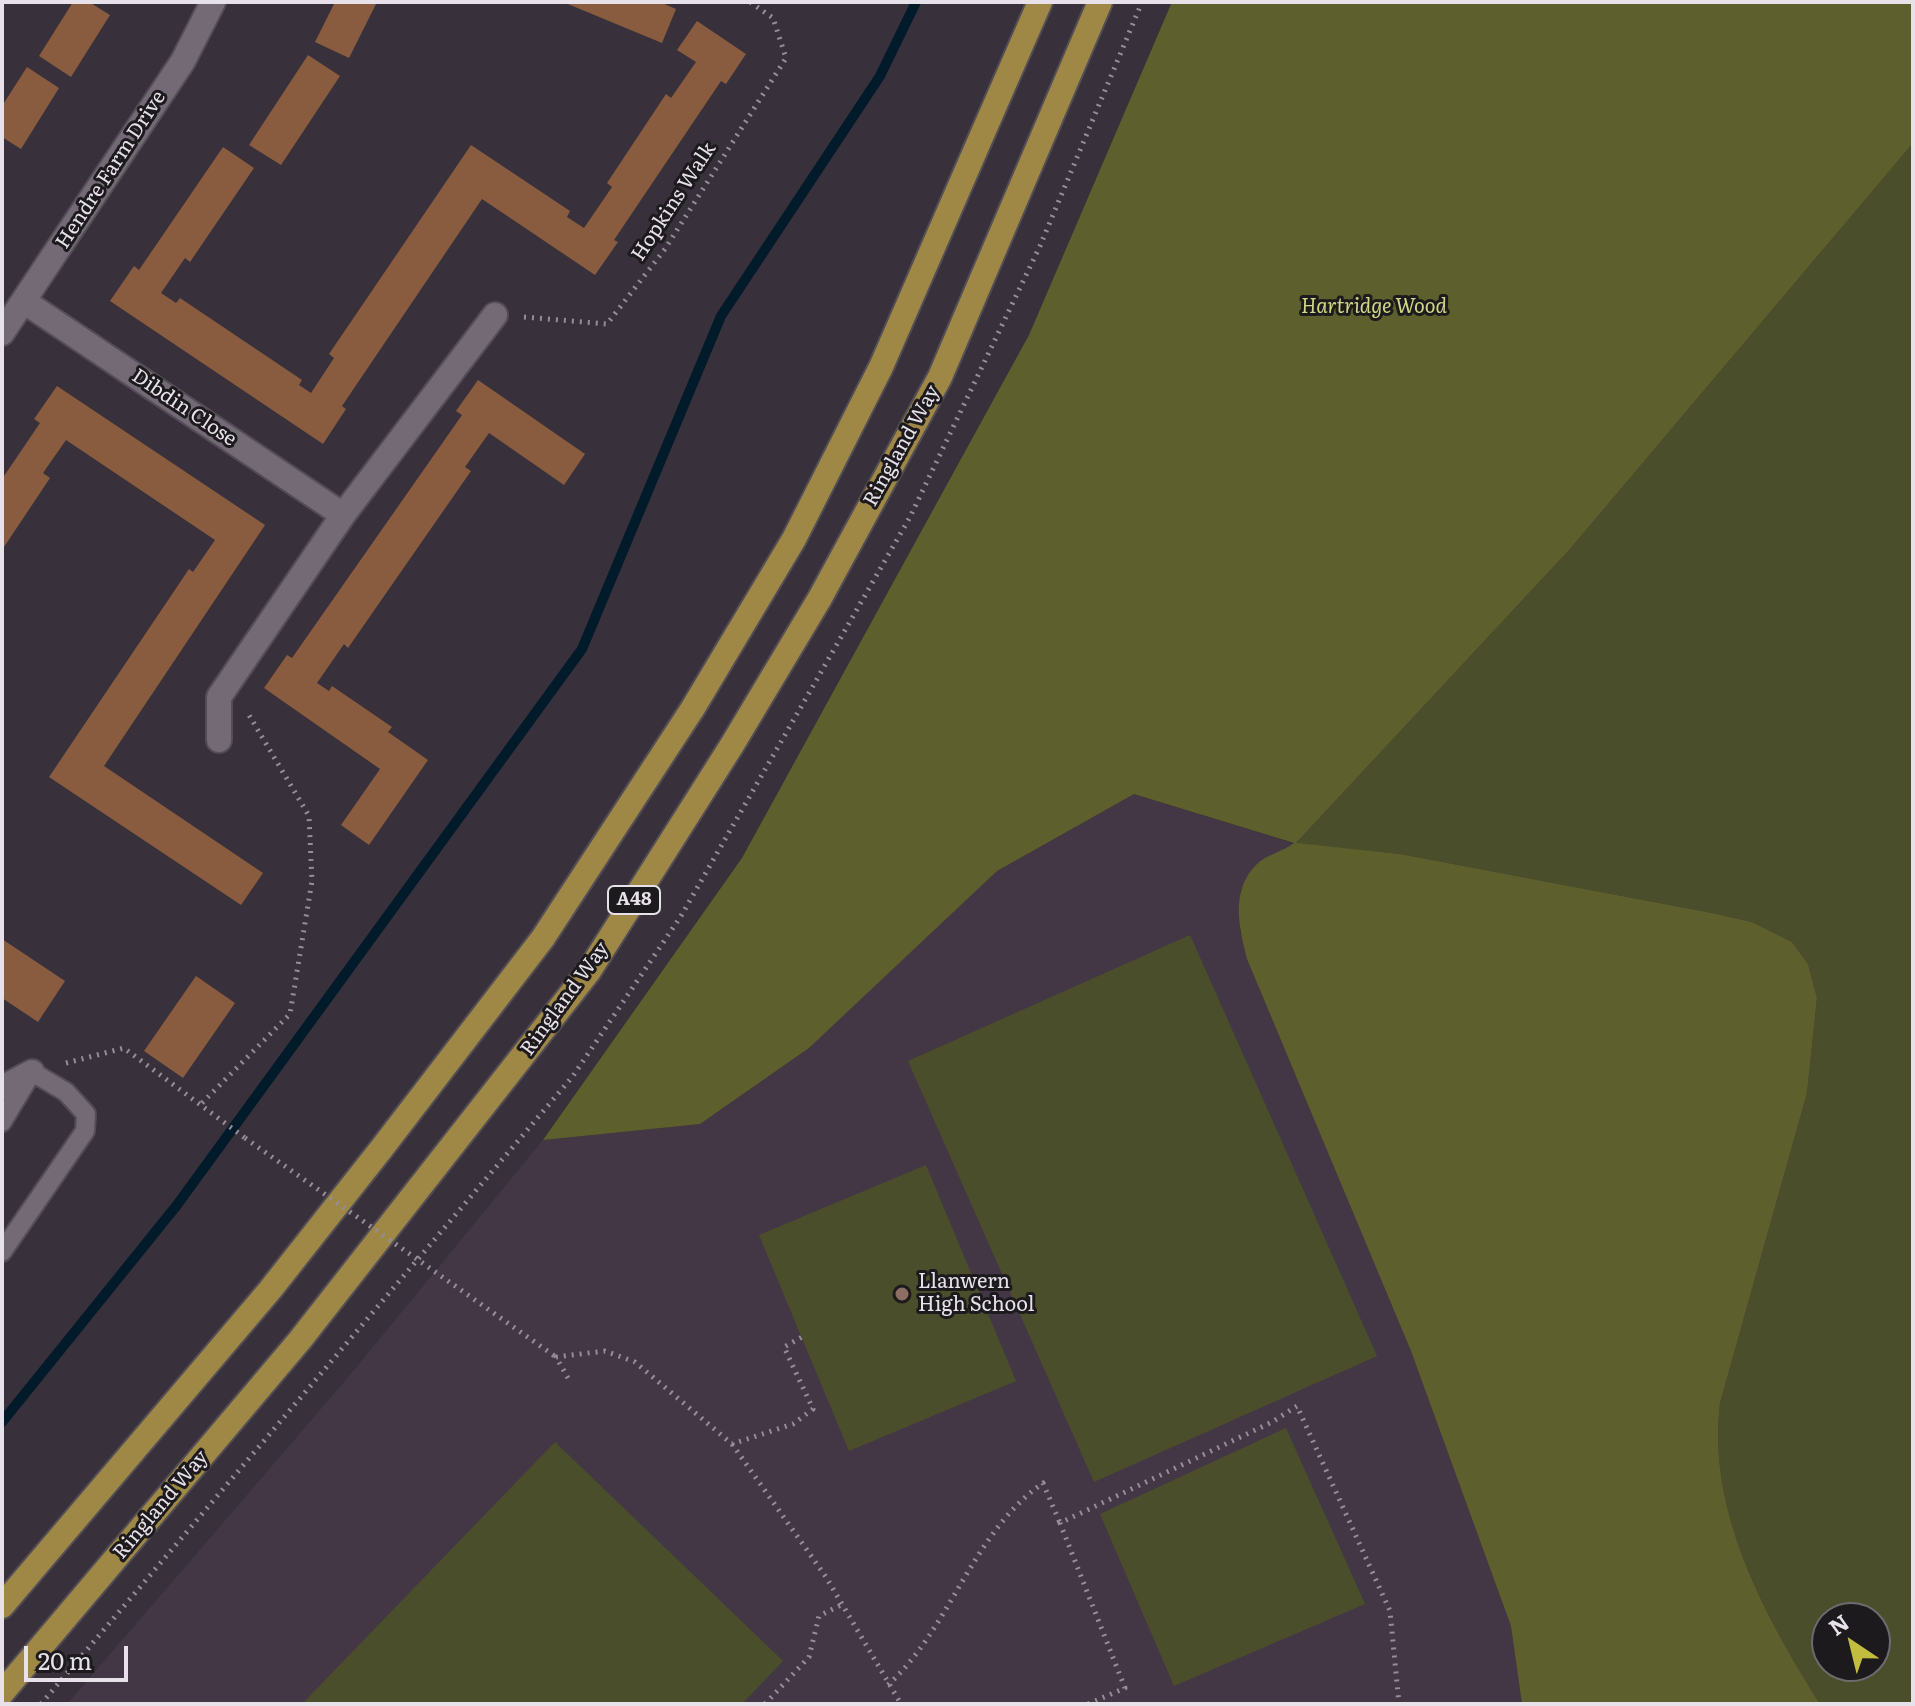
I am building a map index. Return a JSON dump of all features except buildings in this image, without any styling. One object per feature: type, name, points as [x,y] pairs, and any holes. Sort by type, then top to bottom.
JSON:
[{"type":"main road","name":"A48","points":[[2,1606],[270,1290],[401,1123],[543,938],[693,708],[794,539],[881,367],[1040,2]]},
{"type":"main road","name":"Ringland Way","points":[[2,1693],[300,1340],[589,971],[732,745],[820,598],[940,377],[1100,2]]},
{"type":"street","name":"Hendre Farm Drive","points":[[2,333],[183,61],[213,2]]},
{"type":"street","name":"Dibdin Close","points":[[25,302],[343,515]]},
{"type":"street","points":[[219,740],[219,697],[343,515],[495,315]]},
{"type":"street","points":[[2,1088],[32,1072]]},
{"type":"lane","points":[[2,1122],[32,1072],[78,1102],[86,1114],[85,1131],[2,1252]]},
{"type":"path","name":"Hopkins Walk","points":[[495,315],[607,324],[665,249],[786,58],[773,18],[750,2]]},
{"type":"path","points":[[202,1103],[290,1014],[312,881],[309,816],[230,681]]},
{"type":"path","points":[[32,1072],[124,1048],[202,1103],[245,1138],[556,1357],[568,1378]]},
{"type":"path","points":[[309,1195],[318,1183]]},
{"type":"path","points":[[732,1444],[793,1424],[813,1409],[784,1347],[802,1337]]},
{"type":"path","points":[[556,1357],[605,1351],[635,1362],[732,1444],[826,1577],[901,1704]]},
{"type":"path","points":[[1060,1523],[1272,1422],[1297,1406],[1390,1611],[1399,1704]]},
{"type":"path","points":[[888,1685],[914,1661],[987,1538],[1017,1502],[1043,1483],[1125,1688],[1088,1704]]},
{"type":"path","points":[[765,1704],[809,1657],[819,1616],[841,1605]]},
{"type":"shaded area","name":"Llanwern High School","points":[[1134,794],[1295,844],[1257,864],[1240,891],[1240,931],[1247,959],[1411,1351],[1511,1626],[1522,1704],[67,1704],[345,1381],[543,1140],[700,1124],[809,1048],[997,871]]},
{"type":"green space","name":"Hartridge Wood","points":[[1172,2],[1913,2],[1913,143],[1570,549],[1296,843],[1400,854],[1752,922],[1792,942],[1808,964],[1817,998],[1807,1093],[1720,1403],[1718,1443],[1722,1483],[1744,1560],[1779,1634],[1820,1704],[1522,1704],[1511,1626],[1411,1351],[1247,959],[1239,909],[1243,885],[1257,864],[1294,843],[1134,794],[997,871],[809,1048],[700,1124],[543,1140],[742,858],[1029,335]]},
{"type":"green space","points":[[1913,143],[1913,1704],[1820,1704],[1760,1598],[1731,1522],[1722,1483],[1718,1443],[1720,1403],[1807,1093],[1817,998],[1808,964],[1792,942],[1752,922],[1400,854],[1295,844],[1570,549]]},
{"type":"green space","points":[[1190,935],[1377,1356],[1094,1482],[908,1061]]},
{"type":"green space","points":[[926,1165],[1016,1381],[849,1451],[759,1235]]},
{"type":"green space","points":[[1286,1428],[1365,1604],[1174,1686],[1100,1514]]},
{"type":"green space","points":[[555,1442],[783,1661],[742,1704],[302,1704]]},
{"type":"waterway","points":[[2,1422],[177,1205],[582,649],[721,316],[880,76],[916,2]]},
{"type":"place","name":"Llanwern High School","points":[[902,1294]]}]
